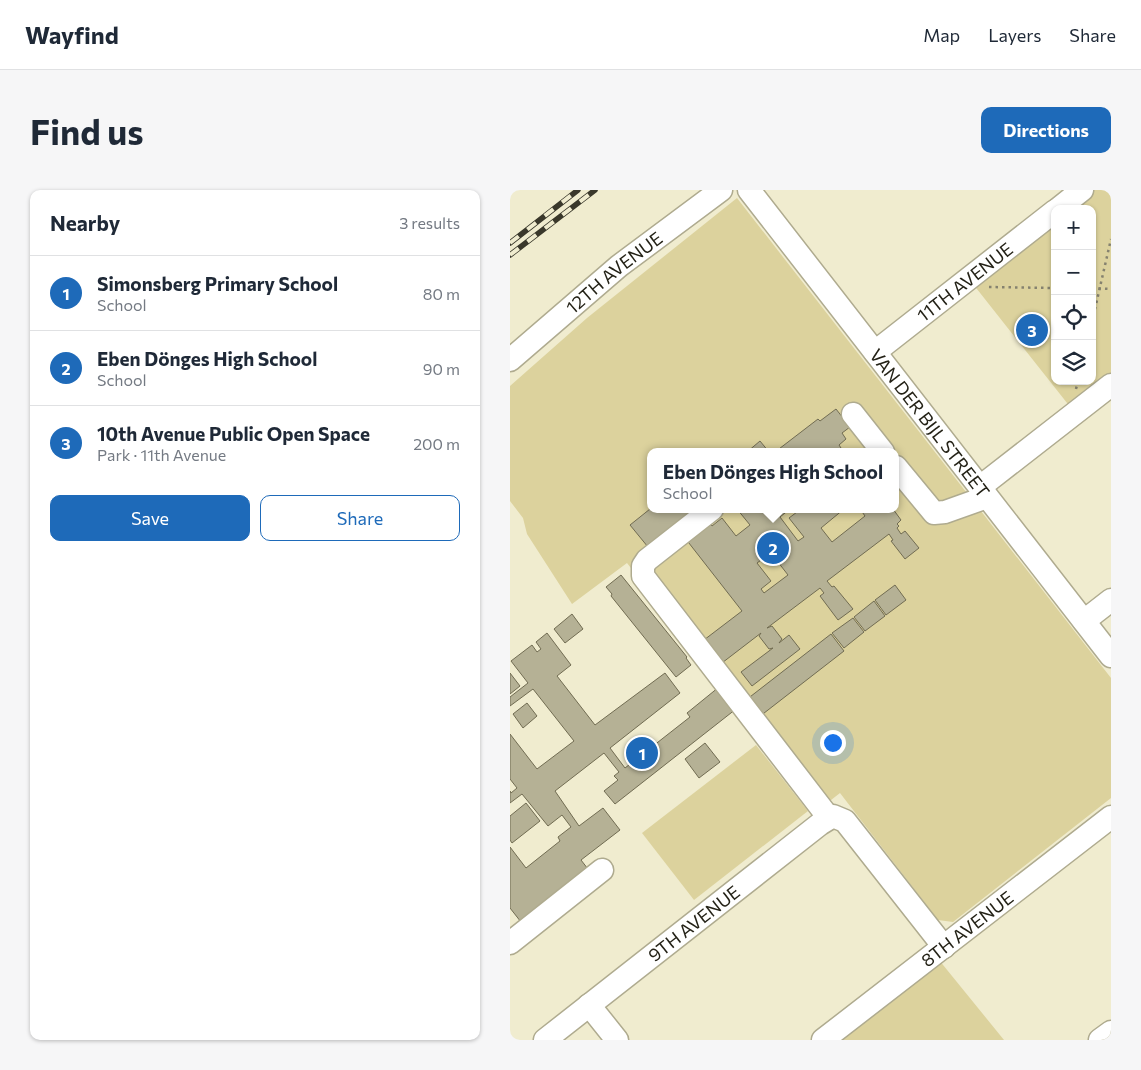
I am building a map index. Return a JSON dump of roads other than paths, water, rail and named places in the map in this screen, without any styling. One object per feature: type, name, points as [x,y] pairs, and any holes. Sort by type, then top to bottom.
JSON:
[{"type":"street","name":"12TH AVENUE","points":[[510,360],[618,266],[721,190]]},
{"type":"street","name":"VAN DER BIJL STREET","points":[[749,190],[1111,656]]},
{"type":"street","points":[[1063,205],[1082,190]]},
{"type":"street","name":"11TH AVENUE","points":[[875,352],[1051,215]]},
{"type":"street","points":[[899,471],[930,510],[945,512],[983,492],[1111,385]]},
{"type":"street","points":[[853,414],[880,448]]},
{"type":"street","points":[[707,513],[647,560],[643,566],[643,576],[837,819],[944,947]]},
{"type":"street","points":[[1084,621],[1111,600]]},
{"type":"street","name":"8TH AVENUE","points":[[823,1040],[1111,817]]},
{"type":"street","name":"9TH AVENUE","points":[[545,1040],[837,819]]},
{"type":"street","points":[[511,937],[602,870]]},
{"type":"street","points":[[589,1005],[617,1040]]},
{"type":"street","points":[[1100,1040],[1111,1032]]},
{"type":"railway","points":[[510,243],[578,190]]},
{"type":"railway","points":[[510,255],[595,190]]},
{"type":"place","name":"10th Avenue Public Open Space","points":[[1032,330]]},
{"type":"place","name":"Eben Dönges High School","points":[[773,548]]},
{"type":"place","name":"Simonsberg Primary School","points":[[642,753]]}]
